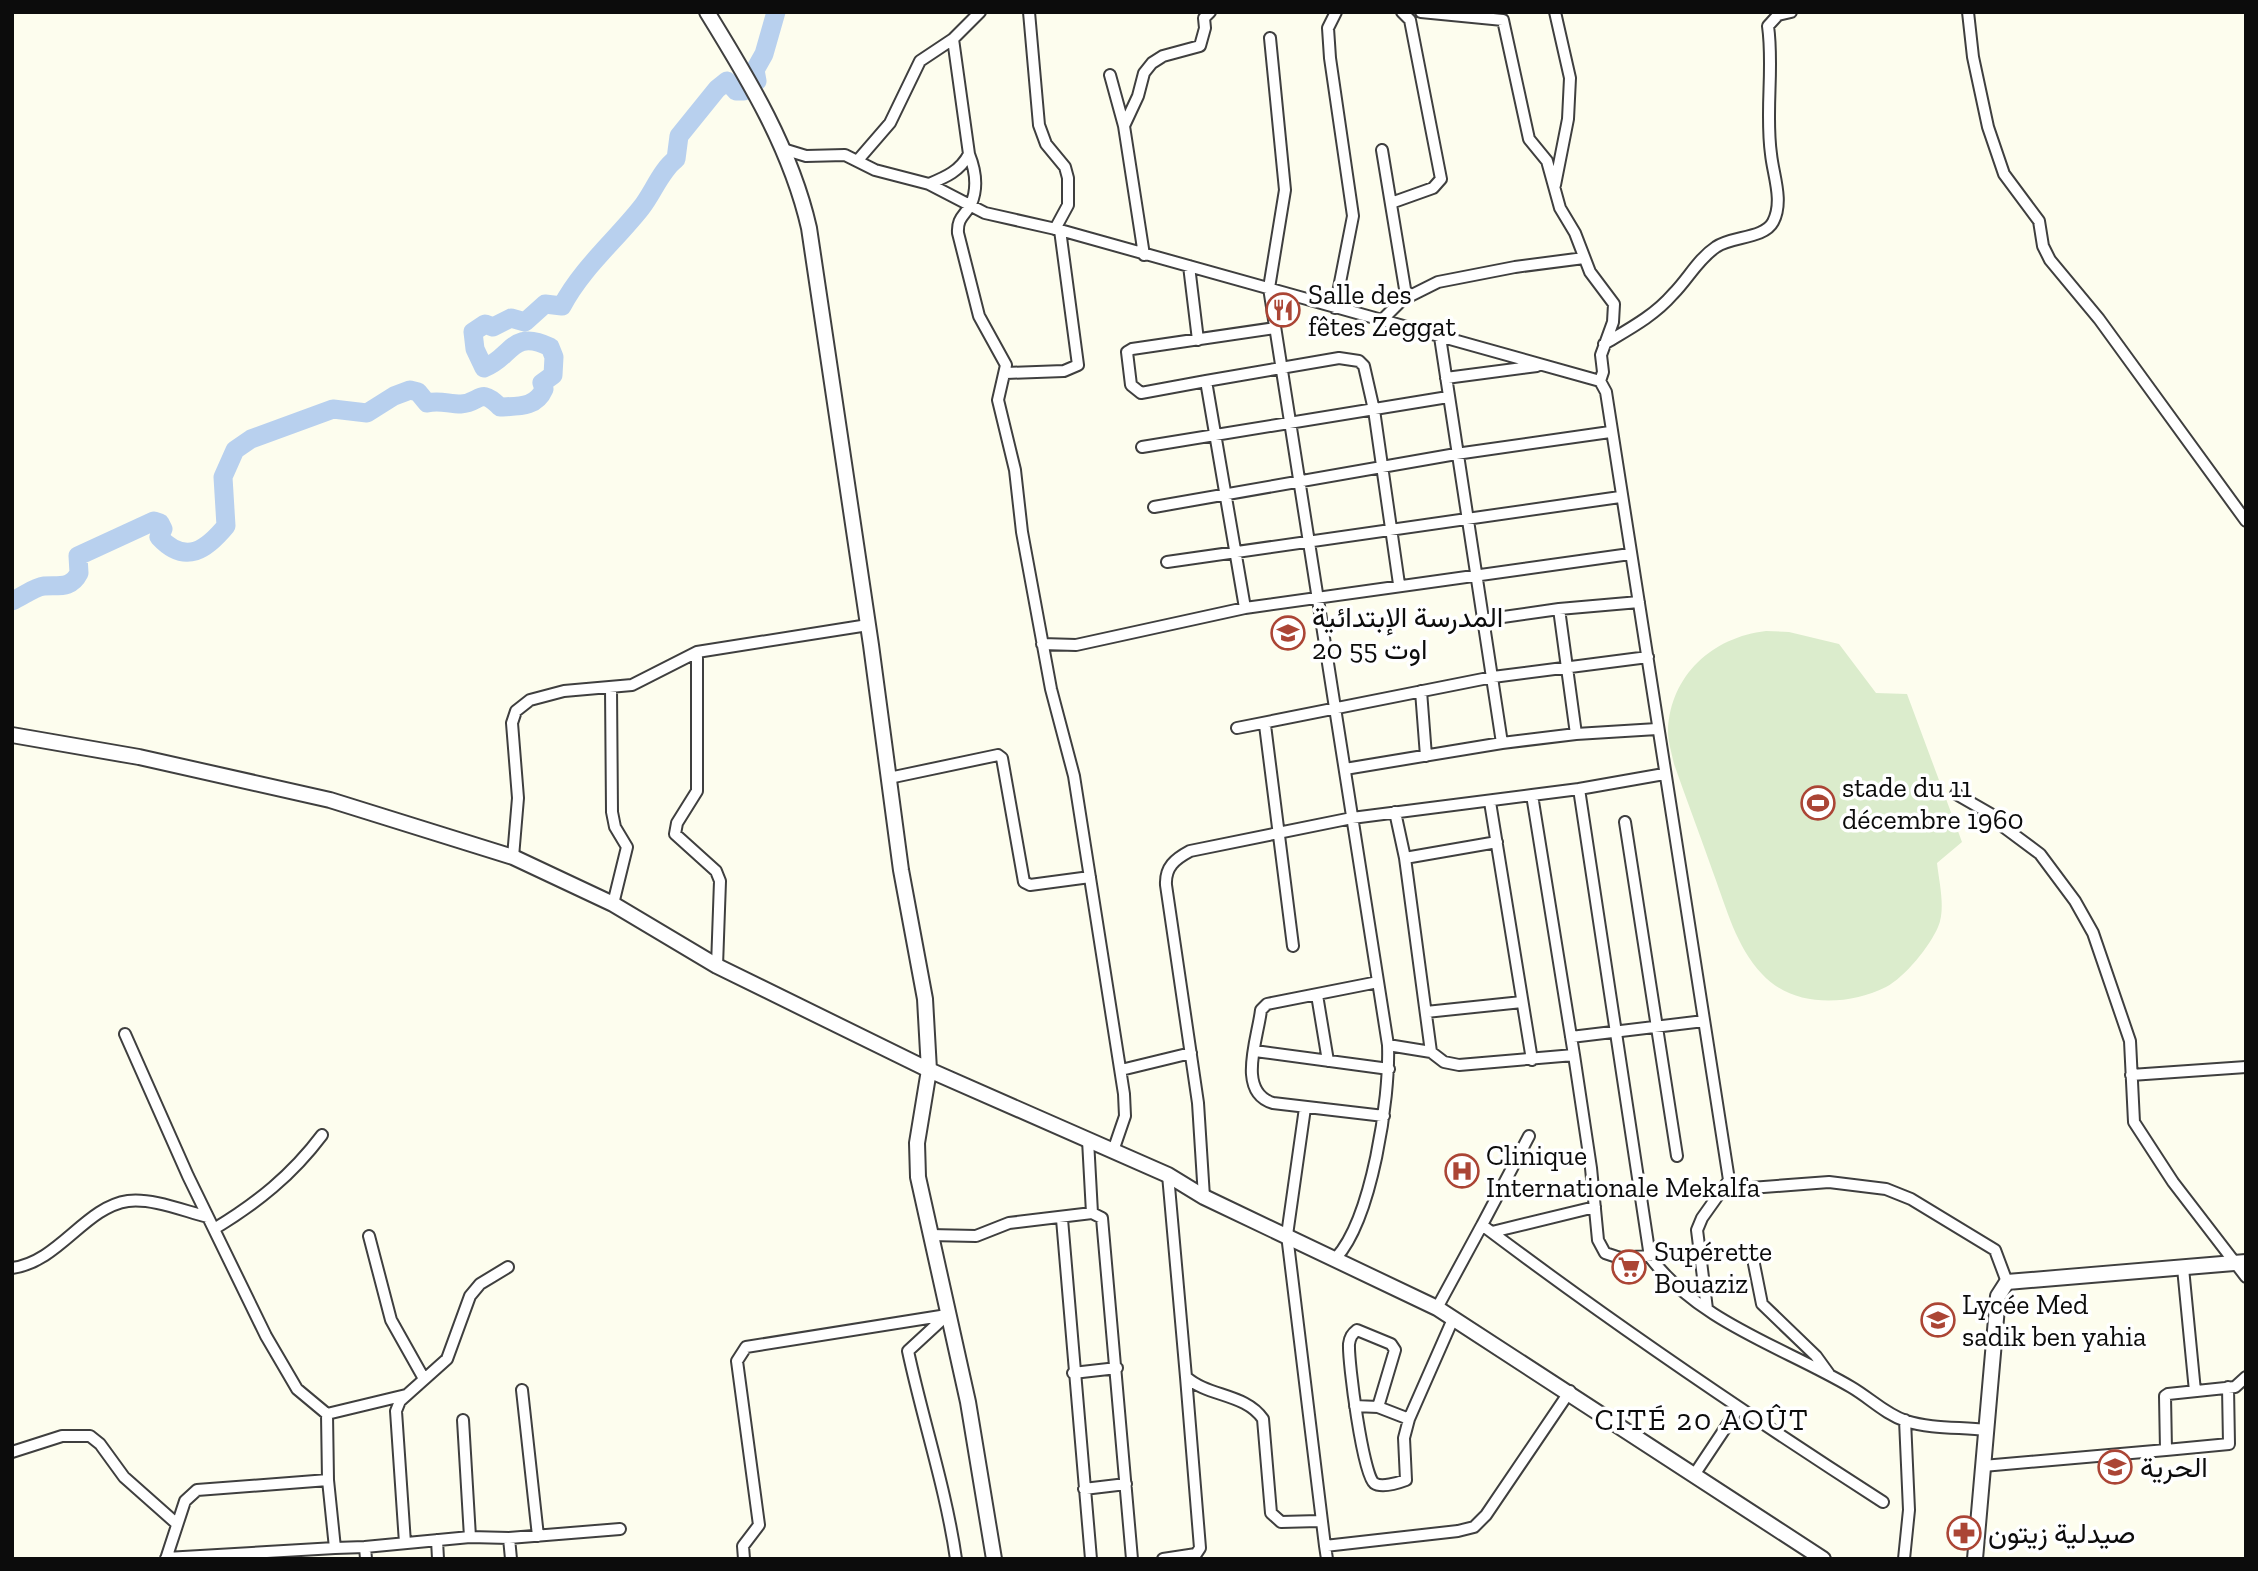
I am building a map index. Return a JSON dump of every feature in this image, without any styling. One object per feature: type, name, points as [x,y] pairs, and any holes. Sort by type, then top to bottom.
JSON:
[{"type":"street","points":[[706,12],[770,119],[801,192],[809,228],[901,870],[925,999],[929,1070],[916,1143],[918,1177],[968,1402],[994,1559]]},
{"type":"street","points":[[859,160],[890,123],[920,61],[953,39],[980,12]]},
{"type":"street","points":[[1006,373],[1064,371],[1078,365],[1057,230],[1070,196],[1065,167],[1046,144],[1039,125],[1029,12]]},
{"type":"street","points":[[1124,126],[1138,96],[1143,73],[1163,55],[1200,46],[1205,28],[1203,18],[1210,12]]},
{"type":"street","points":[[1335,308],[1353,216],[1330,58],[1328,27],[1336,12]]},
{"type":"street","points":[[1391,203],[1433,188],[1441,179],[1410,20],[1402,12]]},
{"type":"street","points":[[1421,12],[1483,14],[1503,20],[1529,139],[1547,161],[1560,208],[1575,233],[1584,258],[1614,304],[1613,322],[1604,344],[1600,381],[1606,391],[1620,497],[1648,657],[1657,729],[1729,1180],[1702,1217],[1697,1230],[1707,1309]]},
{"type":"street","points":[[1555,12],[1570,78],[1568,119],[1555,188]]},
{"type":"street","points":[[1604,344],[1641,323],[1664,305],[1713,249],[1726,241],[1772,225],[1778,200],[1770,151],[1772,62],[1768,26],[1778,15],[1791,12]]},
{"type":"street","points":[[1968,12],[1988,127],[2004,174],[2039,222],[2043,246],[2050,260],[2099,318],[2246,521]]},
{"type":"street","points":[[1269,38],[1285,190],[1269,288],[1337,707],[1388,1045],[1389,1069],[1384,1116],[1356,1226],[1347,1245],[1336,1258]]},
{"type":"street","points":[[953,39],[969,154],[975,174],[970,205],[958,221],[958,233],[979,316],[1002,354],[1006,373],[998,400],[1015,470],[1022,532],[1042,643],[1074,776],[1121,1070],[1125,1116],[1113,1151]]},
{"type":"street","points":[[1110,75],[1124,126],[1144,255]]},
{"type":"street","points":[[783,149],[806,156],[845,155],[876,170],[929,184],[985,213],[1189,266],[1600,381]]},
{"type":"street","points":[[1382,150],[1405,289],[1402,300]]},
{"type":"street","points":[[929,184],[951,175],[969,154]]},
{"type":"street","points":[[1381,321],[1402,300],[1438,282],[1515,267],[1584,258]]},
{"type":"street","points":[[1189,266],[1198,340]]},
{"type":"street","points":[[1275,328],[1132,349],[1127,358],[1131,385],[1141,393],[1339,358],[1359,361],[1364,366],[1374,410],[1399,584]]},
{"type":"street","points":[[1440,337],[1502,743]]},
{"type":"street","points":[[1446,377],[1542,366]]},
{"type":"street","points":[[1206,381],[1245,608]]},
{"type":"street","points":[[1142,447],[1448,397]]},
{"type":"street","points":[[1154,507],[1456,454],[1610,432]]},
{"type":"street","points":[[1167,562],[1620,497]]},
{"type":"street","points":[[1042,643],[1076,645],[1245,608],[1399,584],[1629,554]]},
{"type":"street","points":[[1482,620],[1559,608],[1639,602]]},
{"type":"street","points":[[1559,608],[1576,734]]},
{"type":"street","points":[[513,857],[518,798],[511,734],[516,711],[530,700],[564,691],[632,685],[697,652],[868,625]]},
{"type":"street","points":[[697,652],[697,791],[677,823],[675,834],[716,871],[720,881],[717,966]]},
{"type":"street","points":[[1237,728],[1265,725],[1337,707],[1493,677],[1648,657]]},
{"type":"street","points":[[611,688],[612,812],[615,827],[627,847],[613,904]]},
{"type":"street","points":[[1421,691],[1426,756]]},
{"type":"street","points":[[1265,725],[1293,946]]},
{"type":"street","points":[[1345,769],[1502,743],[1576,734],[1657,729]]},
{"type":"street","points":[[12,735],[139,757],[330,800],[513,857],[613,904],[717,966],[929,1070],[1168,1175],[1204,1197],[1437,1308],[1570,1391],[1824,1559]]},
{"type":"street","points":[[889,778],[998,755],[1002,758],[1024,883],[1030,885],[1090,877]]},
{"type":"street","points":[[1204,1197],[1198,1102],[1166,877],[1176,858],[1190,851],[1352,818],[1490,802],[1664,774]]},
{"type":"street","points":[[1579,789],[1650,1257],[1667,1281],[1707,1309],[1774,1349],[1831,1376],[1905,1420],[1986,1430]]},
{"type":"street","points":[[1956,794],[1996,817],[2005,828],[2040,854],[2075,901],[2093,933],[2130,1041],[2134,1122],[2173,1182],[2241,1263],[2246,1277]]},
{"type":"street","points":[[1532,795],[1574,1055],[1598,1240],[1605,1253],[1620,1258],[1698,1252]]},
{"type":"street","points":[[1490,802],[1532,1060]]},
{"type":"street","points":[[1395,811],[1405,859],[1432,1052]]},
{"type":"street","points":[[1625,822],[1677,1156]]},
{"type":"street","points":[[1405,859],[1497,842]]},
{"type":"street","points":[[1378,982],[1317,995],[1275,1000],[1264,1006],[1252,1078],[1255,1091],[1261,1100],[1305,1108],[1384,1116]]},
{"type":"street","points":[[1317,995],[1328,1061]]},
{"type":"street","points":[[1426,1012],[1522,1002]]},
{"type":"street","points":[[1571,1037],[1703,1021]]},
{"type":"street","points":[[125,1034],[208,1217],[266,1336],[297,1389],[327,1414],[328,1480],[335,1548]]},
{"type":"street","points":[[1388,1045],[1432,1052],[1444,1062],[1458,1065],[1574,1055]]},
{"type":"street","points":[[1255,1051],[1389,1069]]},
{"type":"street","points":[[1121,1070],[1191,1053]]},
{"type":"street","points":[[2131,1075],[2246,1067]]},
{"type":"street","points":[[1305,1108],[1287,1235],[1320,1521],[1327,1559]]},
{"type":"street","points":[[214,1229],[266,1195],[300,1162],[321,1135]]},
{"type":"street","points":[[1437,1308],[1529,1136]]},
{"type":"street","points":[[1087,1140],[1092,1213]]},
{"type":"street","points":[[1163,1559],[1196,1554],[1200,1548],[1168,1175]]},
{"type":"street","points":[[1724,1190],[1829,1182],[1886,1189],[1911,1199],[1995,1250],[2007,1282]]},
{"type":"street","points":[[12,1268],[35,1262],[116,1204],[144,1202],[208,1217]]},
{"type":"street","points":[[1492,1232],[1595,1207]]},
{"type":"street","points":[[930,1235],[976,1236],[1009,1223],[1062,1219],[1092,1213],[1103,1220],[1132,1559]]},
{"type":"street","points":[[1062,1219],[1073,1373],[1091,1559]]},
{"type":"street","points":[[1482,1225],[1561,1286],[1738,1409],[1883,1502]]},
{"type":"street","points":[[369,1236],[391,1320],[423,1377]]},
{"type":"street","points":[[2007,1282],[2241,1263]]},
{"type":"street","points":[[1754,1264],[1762,1304],[1816,1356],[1831,1376]]},
{"type":"street","points":[[405,1543],[395,1421],[400,1401],[423,1377],[447,1359],[470,1296],[480,1284],[508,1268]]},
{"type":"street","points":[[2183,1268],[2195,1391]]},
{"type":"street","points":[[1975,1559],[1998,1296],[2007,1282]]},
{"type":"street","points":[[744,1559],[743,1546],[759,1525],[737,1361],[746,1347],[947,1315]]},
{"type":"street","points":[[947,1315],[908,1351],[926,1433],[950,1515],[956,1559]]},
{"type":"street","points":[[1378,1407],[1395,1350],[1391,1344],[1357,1330],[1352,1334],[1349,1350],[1355,1405],[1366,1471],[1379,1485],[1406,1479],[1404,1438],[1409,1419],[1453,1319]]},
{"type":"street","points":[[1073,1373],[1117,1368]]},
{"type":"street","points":[[1186,1377],[1197,1386],[1245,1403],[1262,1419],[1271,1513],[1276,1519],[1281,1522],[1320,1521]]},
{"type":"street","points":[[2166,1450],[2163,1400],[2168,1394],[2235,1387],[2246,1377]]},
{"type":"street","points":[[1983,1466],[2229,1444],[2228,1387]]},
{"type":"street","points":[[522,1390],[538,1536]]},
{"type":"street","points":[[1325,1546],[1474,1527],[1486,1515],[1570,1391]]},
{"type":"street","points":[[327,1414],[406,1395]]},
{"type":"street","points":[[1355,1405],[1378,1407],[1409,1419]]},
{"type":"street","points":[[1694,1475],[1738,1409]]},
{"type":"street","points":[[463,1420],[470,1537]]},
{"type":"street","points":[[1904,1559],[1909,1510],[1905,1420]]},
{"type":"street","points":[[12,1452],[62,1436],[90,1436],[100,1444],[124,1476],[177,1524]]},
{"type":"street","points":[[328,1480],[197,1490],[185,1502],[166,1558],[297,1555],[335,1548],[470,1537],[538,1536],[620,1528]]},
{"type":"street","points":[[1084,1489],[1126,1484]]},
{"type":"street","points":[[509,1538],[511,1559]]},
{"type":"street","points":[[437,1540],[438,1559]]},
{"type":"street","points":[[365,1547],[366,1559]]},
{"type":"green space","name":"stade du 11 décembre 1960","points":[[1766,631],[1789,632],[1839,644],[1876,693],[1907,694],[1962,842],[1937,863],[1942,912],[1938,927],[1929,943],[1909,969],[1893,982],[1855,998],[1821,1000],[1789,993],[1775,985],[1753,963],[1745,952],[1728,914],[1674,764],[1668,731],[1671,711],[1686,676],[1698,662],[1729,641]]},
{"type":"waterway","points":[[12,601],[40,587],[72,582],[79,573],[78,556],[154,521],[160,523],[163,529],[159,537],[178,551],[196,551],[204,547],[226,526],[223,477],[235,450],[251,439],[333,409],[367,413],[394,396],[410,390],[418,392],[427,403],[461,404],[484,397],[500,407],[526,405],[536,400],[544,389],[542,383],[553,375],[554,357],[550,347],[537,342],[519,343],[484,368],[475,349],[473,332],[485,324],[493,327],[511,318],[525,322],[545,304],[562,306],[589,267],[631,220],[666,169],[676,159],[679,136],[717,89],[727,81],[736,91],[744,91],[757,81],[755,70],[764,54],[776,12]]},
{"type":"place","name":"Salle des fêtes Zeggat","points":[[1283,310]]},
{"type":"place","name":"المدرسة الإبتدائية 20 اوت 55","points":[[1288,633]]},
{"type":"place","name":"stade du 11 décembre 1960","points":[[1818,803]]},
{"type":"place","name":"Clinique Internationale Mekalfa","points":[[1462,1171]]},
{"type":"place","name":"Supérette Bouaziz","points":[[1629,1267]]},
{"type":"place","name":"Lycée Med sadik ben yahia","points":[[1938,1320]]},
{"type":"place","name":"الحرية","points":[[2115,1467]]},
{"type":"place","name":"صيدلية زيتون","points":[[1964,1533]]},
{"type":"district","name":"CITÉ 20 AOÛT","points":[[1702,1420]]}]
